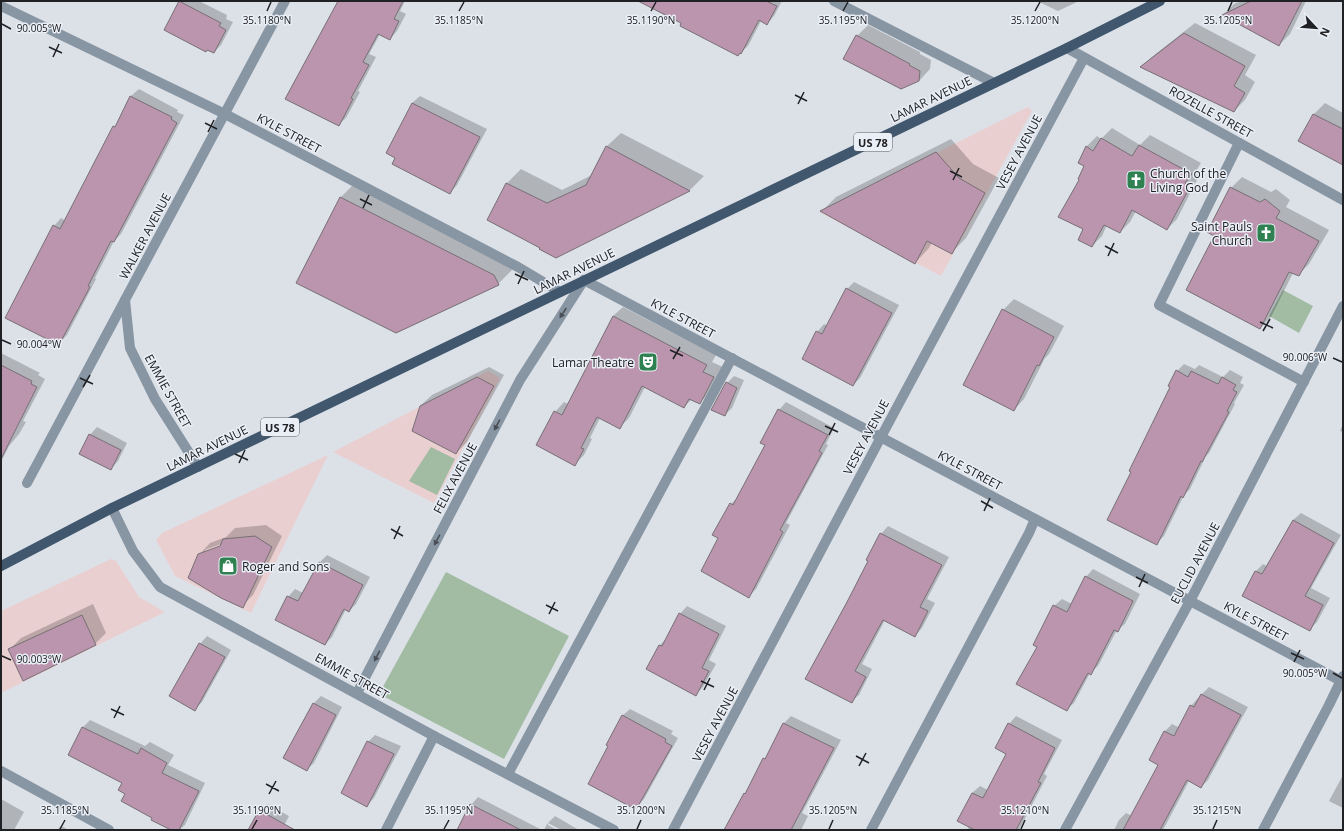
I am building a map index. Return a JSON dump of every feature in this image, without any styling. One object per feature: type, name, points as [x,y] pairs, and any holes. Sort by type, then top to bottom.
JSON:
[{"type":"main road","name":"LAMAR AVENUE","points":[[1,566],[112,508],[1067,48],[1160,1]]},
{"type":"street","name":"WALKER AVENUE","points":[[27,483],[285,1]]},
{"type":"street","points":[[834,1],[994,83]]},
{"type":"street","name":"KYLE STREET","points":[[1,6],[225,114],[518,267],[560,292]]},
{"type":"street","name":"ROZELLE STREET","points":[[1067,48],[1343,200]]},
{"type":"street","name":"VESEY AVENUE","points":[[673,830],[1084,58]]},
{"type":"street","points":[[1239,143],[1159,305],[1304,382]]},
{"type":"street","name":"KYLE STREET","points":[[584,280],[1190,601],[1342,679]]},
{"type":"street","name":"FELIX AVENUE","points":[[358,693],[520,380],[584,280]]},
{"type":"street","name":"EMMIE STREET","points":[[125,300],[130,348],[155,399],[198,467]]},
{"type":"street","name":"EUCLID AVENUE","points":[[1065,830],[1190,601],[1343,306]]},
{"type":"street","points":[[508,774],[732,358]]},
{"type":"street","name":"EMMIE STREET","points":[[112,508],[133,551],[160,587],[358,693],[434,736],[614,830]]},
{"type":"street","points":[[871,830],[1035,519]]},
{"type":"street","points":[[1263,830],[1342,679]]},
{"type":"street","points":[[386,830],[434,736]]},
{"type":"street","points":[[1,771],[109,830]]},
{"type":"shaded area","points":[[1028,107],[1032,111],[941,276],[819,212]]},
{"type":"shaded area","points":[[488,371],[500,378],[434,503],[333,452]]},
{"type":"shaded area","points":[[328,455],[251,613],[175,576],[156,540],[162,533]]},
{"type":"shaded area","points":[[111,559],[116,561],[139,597],[165,612],[1,693],[1,611]]},
{"type":"green space","points":[[1283,290],[1313,306],[1299,333],[1269,316]]},
{"type":"green space","points":[[431,447],[455,459],[437,495],[409,481]]},
{"type":"green space","points":[[446,572],[569,636],[504,759],[379,694]]},
{"type":"building","points":[[179,1],[221,23],[219,26],[226,30],[214,53],[207,50],[206,52],[164,30]]},
{"type":"building","points":[[338,1],[403,1],[394,19],[399,21],[390,40],[378,34],[363,62],[369,65],[351,98],[353,99],[339,126],[285,99]]},
{"type":"building","points":[[638,1],[766,1],[777,6],[767,25],[759,20],[741,54],[740,53],[738,56],[680,26],[681,23]]},
{"type":"building","points":[[1251,1],[1302,1],[1279,46],[1222,15]]},
{"type":"building","points":[[1184,33],[1245,66],[1234,86],[1245,93],[1234,112],[1140,67]]},
{"type":"building","points":[[856,35],[920,71],[919,81],[901,89],[843,59]]},
{"type":"building","points":[[130,96],[172,117],[171,119],[177,123],[114,242],[111,241],[88,286],[90,287],[60,343],[54,340],[53,342],[5,318],[53,225],[60,229]]},
{"type":"building","points":[[412,103],[480,137],[450,194],[392,164],[395,158],[386,153]]},
{"type":"building","points":[[1313,114],[1343,129],[1343,165],[1298,141]]},
{"type":"building","points":[[1101,138],[1132,156],[1139,145],[1192,174],[1185,183],[1190,187],[1167,230],[1132,210],[1120,233],[1104,225],[1092,247],[1078,240],[1083,229],[1058,217],[1079,180],[1078,179],[1084,166],[1078,163],[1086,146],[1093,151]]},
{"type":"building","points":[[606,146],[690,191],[556,258],[487,220],[506,183],[547,203],[586,185]]},
{"type":"building","points":[[936,152],[959,178],[985,193],[952,254],[927,241],[915,264],[820,211]]},
{"type":"building","points":[[1230,187],[1260,202],[1265,199],[1280,211],[1276,218],[1319,241],[1299,276],[1289,272],[1260,329],[1186,290],[1214,236],[1207,232]]},
{"type":"building","points":[[340,197],[494,275],[499,285],[396,333],[296,283]]},
{"type":"building","points":[[846,288],[892,313],[853,386],[802,359],[816,331],[822,334]]},
{"type":"building","points":[[1002,309],[1054,337],[1039,366],[1037,365],[1014,411],[963,385]]},
{"type":"building","points":[[613,316],[707,365],[703,372],[714,377],[700,404],[689,399],[684,408],[642,386],[620,429],[597,417],[581,448],[584,449],[575,466],[536,445],[554,411],[562,415]]},
{"type":"building","points":[[1,365],[32,381],[31,384],[37,387],[1,459]]},
{"type":"building","points":[[1176,370],[1188,377],[1191,371],[1218,384],[1222,377],[1236,385],[1233,390],[1237,392],[1227,411],[1229,412],[1202,462],[1201,461],[1183,498],[1181,496],[1157,545],[1107,520],[1131,472],[1129,471],[1170,387],[1168,386]]},
{"type":"building","points":[[477,377],[494,386],[456,454],[412,431],[420,406]]},
{"type":"building","points":[[726,382],[737,388],[725,416],[711,410]]},
{"type":"building","points":[[778,409],[828,435],[819,451],[822,453],[780,530],[783,532],[749,598],[701,571],[718,538],[712,535],[730,503],[733,505],[765,445],[760,443]]},
{"type":"building","points":[[89,434],[121,450],[111,470],[79,454]]},
{"type":"building","points":[[1293,520],[1334,543],[1305,596],[1323,605],[1310,631],[1242,596],[1255,571],[1262,574]]},
{"type":"building","points":[[880,533],[942,565],[920,607],[928,611],[915,637],[883,620],[855,671],[866,677],[852,703],[805,679],[847,602],[868,561],[866,560]]},
{"type":"building","name":"Roger and Sons","points":[[255,536],[272,547],[243,608],[221,598],[188,578],[198,554],[220,546],[223,539]]},
{"type":"building","points":[[319,562],[363,585],[349,612],[344,609],[325,645],[275,620],[287,596],[298,601]]},
{"type":"building","points":[[1085,576],[1133,601],[1118,632],[1114,630],[1091,675],[1088,673],[1067,711],[1016,684],[1037,647],[1033,645],[1053,605],[1067,612]]},
{"type":"building","points":[[679,613],[719,634],[702,668],[709,671],[696,696],[646,669],[659,645],[662,646]]},
{"type":"building","points":[[82,615],[96,645],[23,681],[8,649]]},
{"type":"building","points":[[199,643],[225,657],[195,711],[169,696]]},
{"type":"building","points":[[1201,694],[1241,715],[1201,788],[1187,780],[1160,830],[1123,830],[1158,765],[1149,760],[1164,731],[1174,736],[1190,705],[1194,707]]},
{"type":"building","points":[[313,703],[336,715],[307,771],[283,758]]},
{"type":"building","points":[[622,715],[666,739],[665,742],[672,746],[637,808],[632,805],[631,807],[588,784]]},
{"type":"building","points":[[783,723],[834,748],[791,830],[724,830],[744,793],[745,794],[763,758],[765,759]]},
{"type":"building","points":[[1008,723],[1055,748],[1038,782],[1041,783],[1016,830],[975,830],[957,821],[972,793],[983,798],[1006,754],[995,748]]},
{"type":"building","points":[[82,727],[138,754],[141,748],[167,763],[162,773],[199,791],[179,830],[171,830],[151,820],[152,818],[121,801],[125,794],[118,790],[122,783],[68,755]]},
{"type":"building","points":[[367,741],[394,754],[367,807],[341,793]]},
{"type":"building","points":[[470,804],[521,830],[457,830]]},
{"type":"building","points":[[259,810],[295,830],[248,830]]},
{"type":"place","name":"Church of the Living God","points":[[1136,180]]},
{"type":"place","name":"Saint Pauls Church","points":[[1266,233]]},
{"type":"place","name":"Lamar Theatre","points":[[648,362]]},
{"type":"place","name":"Roger and Sons","points":[[228,566]]}]
